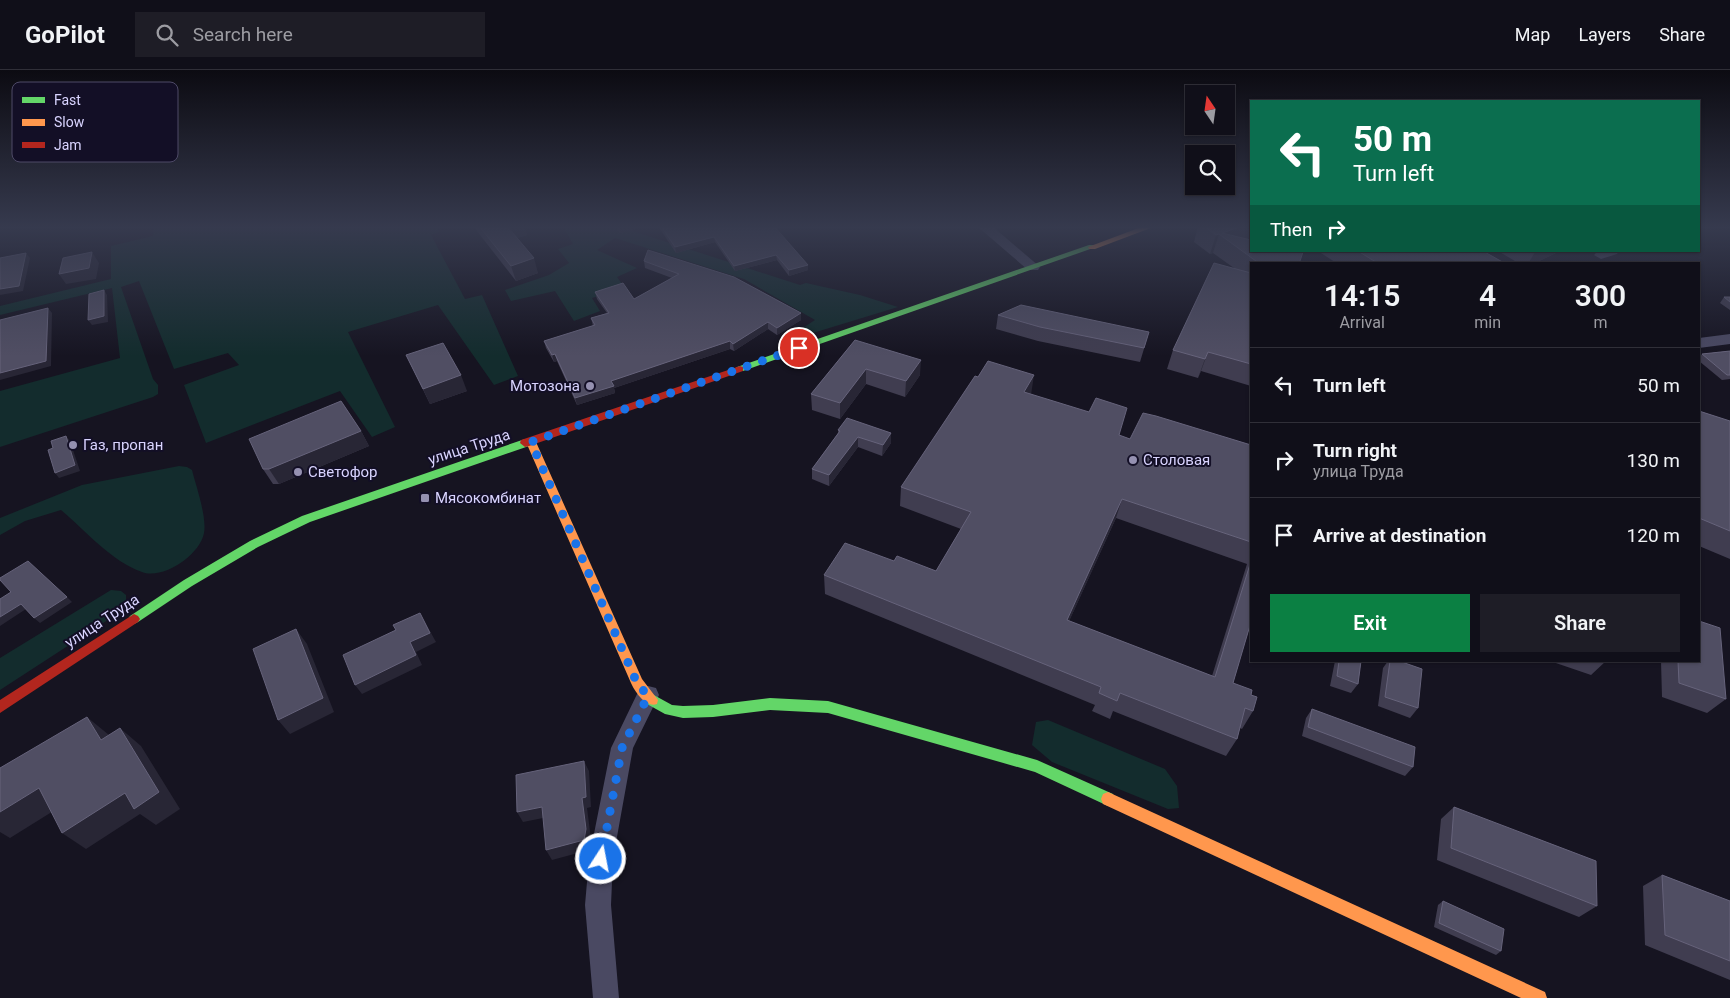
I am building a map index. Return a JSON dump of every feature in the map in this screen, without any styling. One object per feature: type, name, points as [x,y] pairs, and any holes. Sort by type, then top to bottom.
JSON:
[{"type":"street","name":"улица Труда","points":[[0,707],[188,583],[276,532],[344,505],[531,442],[1026,269]]},
{"type":"street","points":[[1700,343],[1730,339]]},
{"type":"street","points":[[531,442],[637,683],[648,696],[661,706],[680,711],[701,712],[770,704],[797,703],[828,707],[1038,766],[1539,998]]},
{"type":"street","points":[[606,998],[598,905],[601,859],[622,748],[648,696]]},
{"type":"green space","points":[[111,269],[449,269],[465,299],[482,295],[518,376],[494,385],[438,305],[348,332],[395,427],[372,437],[340,391],[206,443],[184,385],[239,365],[228,353],[174,369],[139,281],[121,287],[153,379],[158,385],[158,394],[0,447],[0,391],[120,358],[112,288],[0,315],[0,306],[111,279]]},
{"type":"green space","points":[[558,269],[634,269],[617,277],[625,288],[592,298],[600,311],[574,321],[555,291],[511,301],[505,290],[549,275]]},
{"type":"green space","points":[[714,269],[751,269],[800,285],[806,283],[860,295],[898,307],[790,340],[787,338],[815,320],[744,279]]},
{"type":"green space","points":[[179,466],[192,470],[203,510],[205,526],[201,541],[196,549],[179,564],[170,569],[151,574],[131,567],[99,545],[61,510],[25,521],[0,535],[0,518],[82,485]]},
{"type":"green space","points":[[111,590],[121,591],[126,595],[126,603],[120,612],[0,690],[0,658]]},
{"type":"green space","points":[[1048,720],[1165,769],[1177,786],[1179,808],[1168,809],[1052,762],[1032,745],[1036,722]]},
{"type":"building","points":[[0,269],[23,269],[19,286],[0,289]]},
{"type":"building","points":[[60,269],[82,269],[59,274]]},
{"type":"building","points":[[666,269],[709,269],[734,277],[801,313],[777,328],[768,322],[733,344],[730,341],[611,381],[614,386],[575,398],[555,354],[552,355],[544,341],[595,325],[591,318],[609,313],[595,292],[623,283],[634,299],[679,274]]},
{"type":"building","points":[[1211,269],[1237,269],[1250,273],[1250,364],[1208,352],[1205,359],[1173,350]]},
{"type":"building","points":[[104,290],[104,316],[88,320],[89,294]]},
{"type":"building","points":[[1021,305],[1149,332],[1144,348],[1040,327],[998,315]]},
{"type":"building","points":[[48,308],[46,361],[0,373],[0,320]]},
{"type":"building","points":[[855,340],[921,360],[906,381],[866,369],[840,403],[811,394]]},
{"type":"building","points":[[443,343],[461,375],[423,389],[406,355]]},
{"type":"building","points":[[1730,351],[1730,375],[1727,375],[1702,354]]},
{"type":"building","points":[[988,361],[1034,375],[1024,392],[1089,412],[1096,398],[1127,408],[1119,435],[1130,439],[1143,413],[1250,445],[1250,542],[1122,499],[1067,620],[1215,677],[1250,564],[1250,625],[1233,683],[1252,690],[1251,695],[1257,697],[1253,711],[1245,708],[1237,739],[1120,693],[1117,701],[1099,693],[1101,687],[824,575],[845,543],[894,561],[897,556],[936,571],[971,512],[901,487],[975,376],[978,377]]},
{"type":"building","points":[[341,401],[361,431],[269,469],[263,469],[249,439]]},
{"type":"building","points":[[1700,411],[1730,421],[1730,531],[1700,518]]},
{"type":"building","points":[[847,418],[891,433],[883,445],[858,437],[829,475],[812,469],[840,431],[838,430]]},
{"type":"building","points":[[66,436],[75,465],[55,473],[48,450],[53,448],[51,441]]},
{"type":"building","points":[[28,561],[67,597],[34,618],[21,604],[0,617],[0,599],[11,592],[0,578]]},
{"type":"building","points":[[420,613],[430,633],[410,642],[416,655],[355,685],[343,655],[396,630],[393,625]]},
{"type":"building","points":[[1700,621],[1720,628],[1726,699],[1679,683],[1678,662],[1700,662]]},
{"type":"building","points":[[296,629],[323,698],[278,720],[253,649]]},
{"type":"building","points":[[1339,662],[1361,662],[1358,684],[1337,676]]},
{"type":"building","points":[[1390,662],[1402,662],[1422,669],[1418,708],[1385,697]]},
{"type":"building","points":[[1312,709],[1415,747],[1413,767],[1308,727]]},
{"type":"building","points":[[87,717],[101,740],[120,728],[159,792],[134,809],[125,793],[62,833],[39,788],[0,812],[0,768]]},
{"type":"building","points":[[584,761],[586,797],[582,798],[586,829],[584,840],[546,850],[542,807],[517,812],[516,775]]},
{"type":"building","points":[[1454,807],[1596,861],[1597,906],[1451,848]]},
{"type":"building","points":[[1662,875],[1730,901],[1730,961],[1665,935]]},
{"type":"building","points":[[1443,901],[1504,929],[1501,951],[1439,923]]},
{"type":"traffic: fast","points":[[740,369],[1028,269]]},
{"type":"traffic: fast","points":[[134,619],[188,583],[254,544],[306,519],[525,443]]},
{"type":"traffic: fast","points":[[652,700],[670,710],[683,712],[713,711],[770,704],[828,707],[1037,766],[1108,799]]},
{"type":"traffic: slow","points":[[531,442],[637,683],[652,700]]},
{"type":"traffic: slow","points":[[1108,799],[1539,998]]},
{"type":"traffic: jam","points":[[525,443],[740,369]]},
{"type":"traffic: jam","points":[[0,707],[134,619]]},
{"type":"place","name":"Мотозона","points":[[590,386]]},
{"type":"place","name":"Газ, пропан","points":[[73,445]]},
{"type":"place","name":"Столовая","points":[[1133,460]]},
{"type":"place","name":"Светофор","points":[[298,472]]},
{"type":"place","name":"Мясокомбинат","points":[[425,498]]},
{"type":"route","points":[[601,859],[622,748],[648,696],[637,683],[531,442],[799,348]]}]
